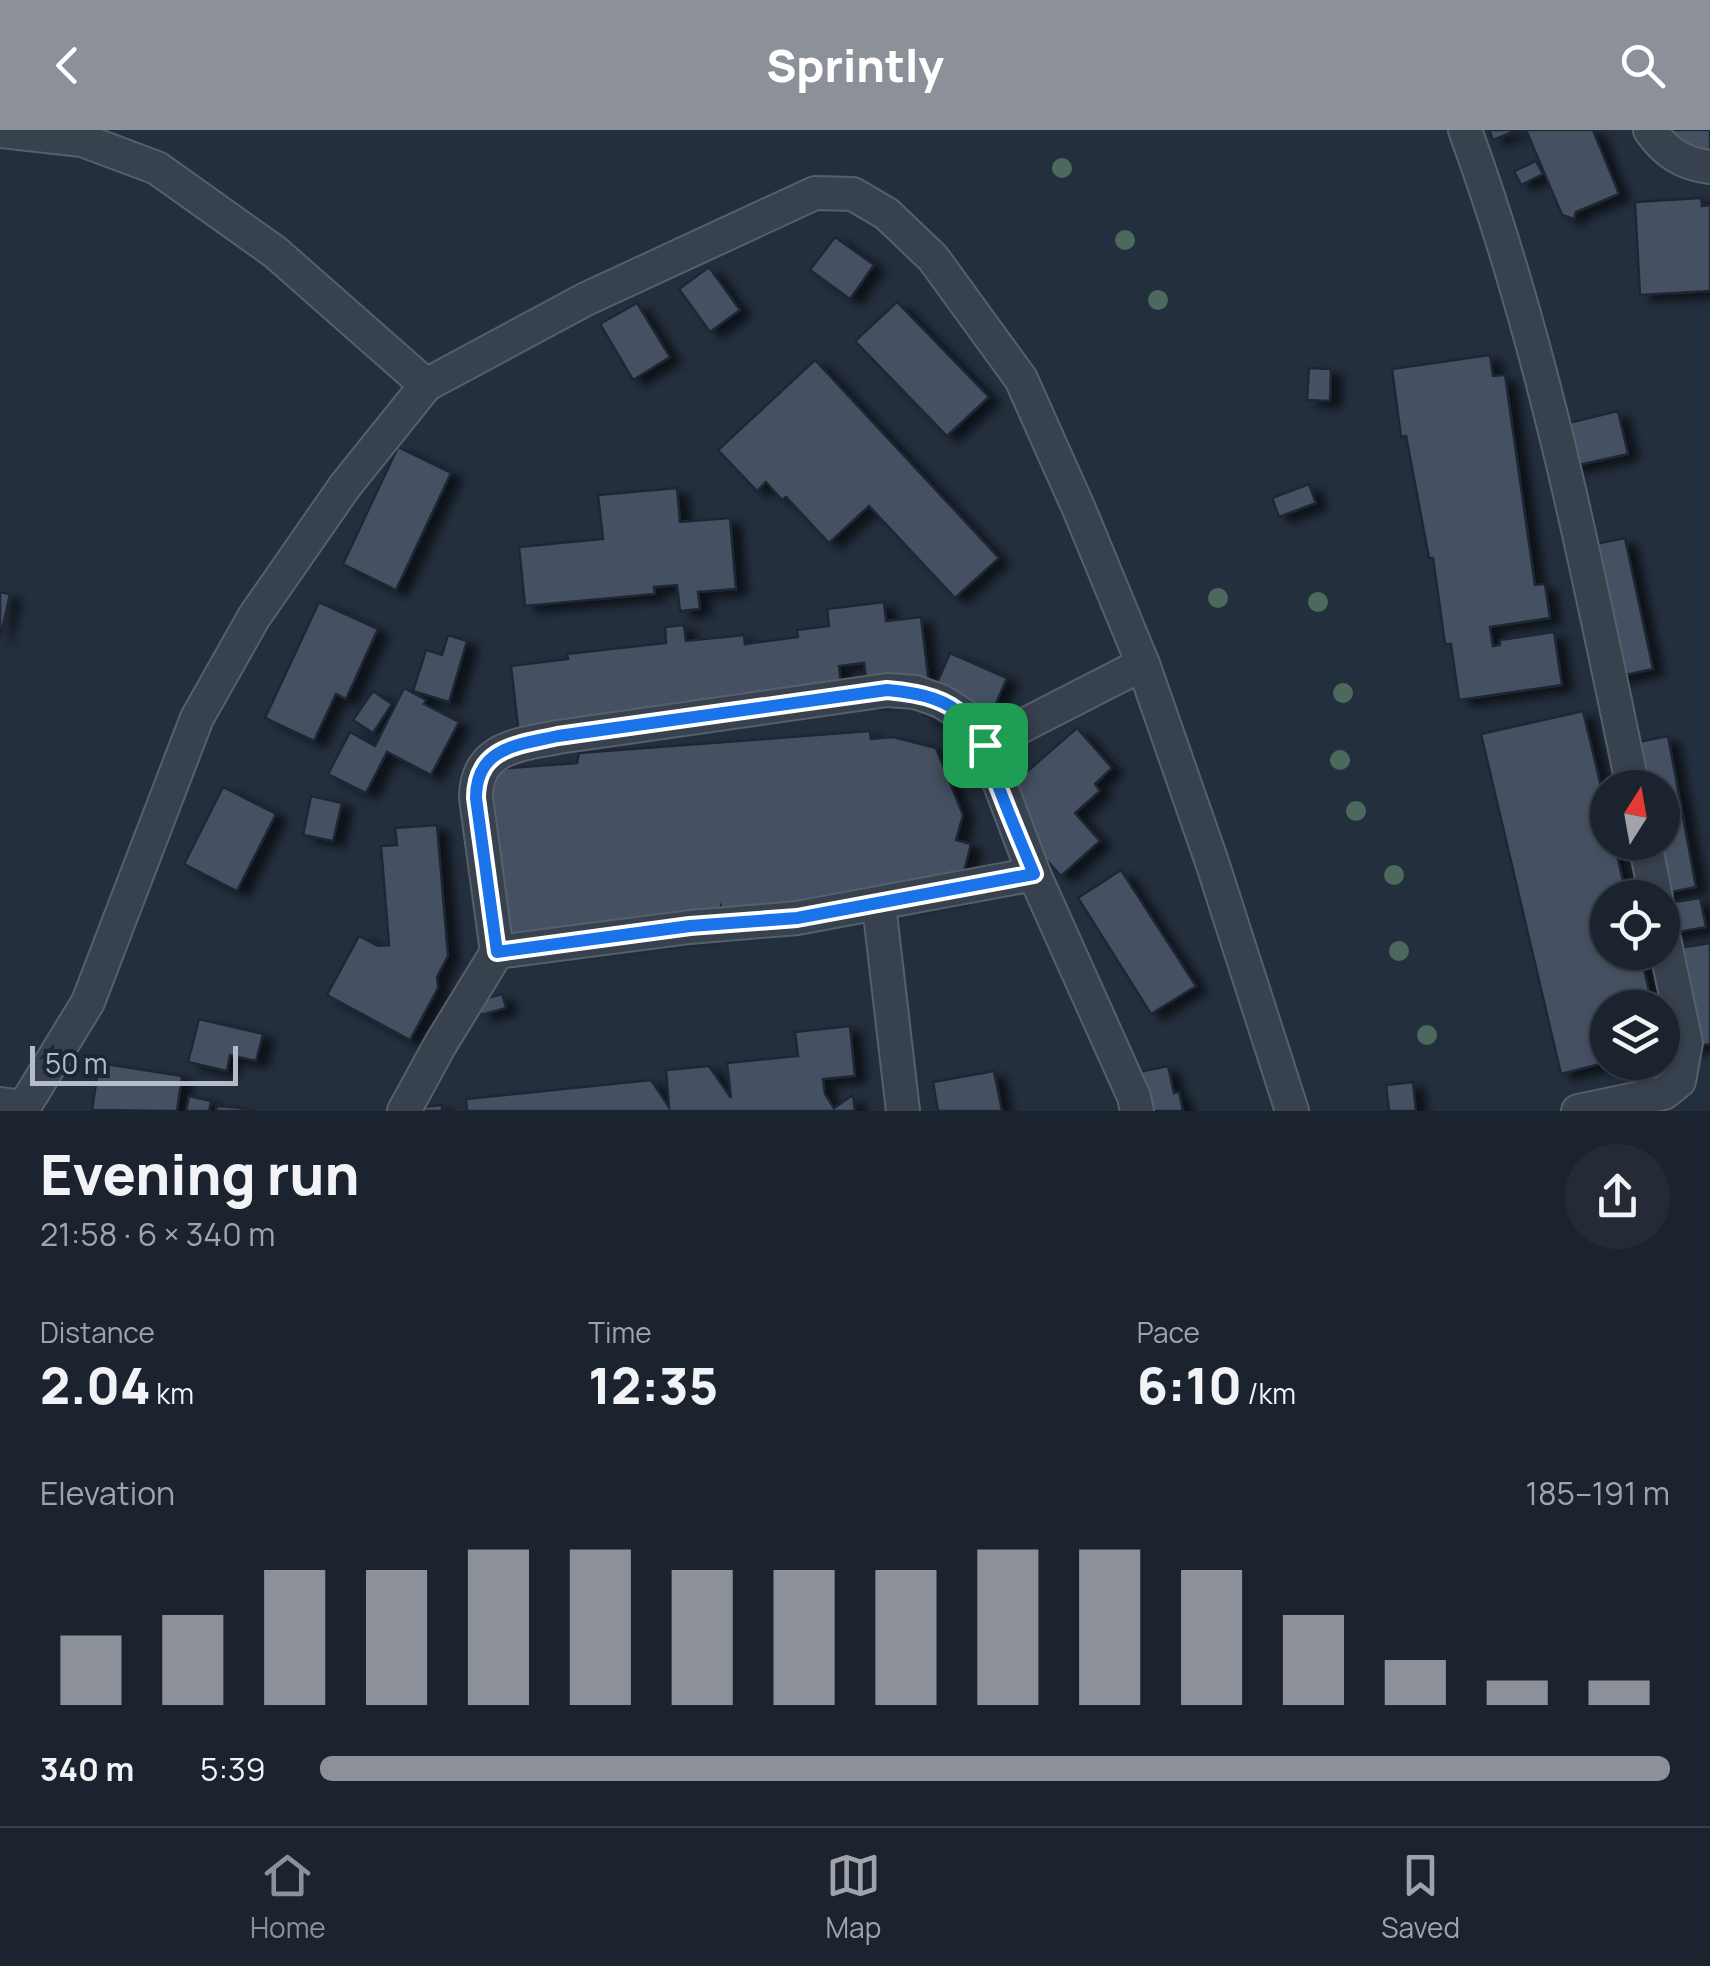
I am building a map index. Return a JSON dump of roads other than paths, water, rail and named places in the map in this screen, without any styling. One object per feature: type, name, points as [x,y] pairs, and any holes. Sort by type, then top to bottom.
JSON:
[{"type":"street","points":[[1465,130],[1496,213],[1554,418],[1629,770]]},
{"type":"street","points":[[1650,130],[1666,152],[1696,166],[1710,167]]},
{"type":"street","points":[[0,131],[82,140],[157,168],[275,252],[426,385]]},
{"type":"street","points":[[0,1104],[24,1107],[88,1002],[197,718],[254,618],[344,486],[426,385],[586,299],[815,193],[853,194],[886,214],[933,258],[1020,380],[1080,509],[1142,664],[1212,862],[1292,1111]]},
{"type":"street","points":[[985,745],[1142,664]]},
{"type":"street","points":[[404,1111],[497,952],[476,781],[491,758],[510,746],[558,736],[887,690],[915,692],[942,701],[963,716],[985,745],[1034,874],[1137,1111]]},
{"type":"street","points":[[497,952],[690,926],[797,918],[1034,874]]},
{"type":"street","points":[[880,905],[904,1111]]},
{"type":"street","points":[[1578,1111],[1664,1093],[1679,1081],[1686,1043],[1671,970]]}]
